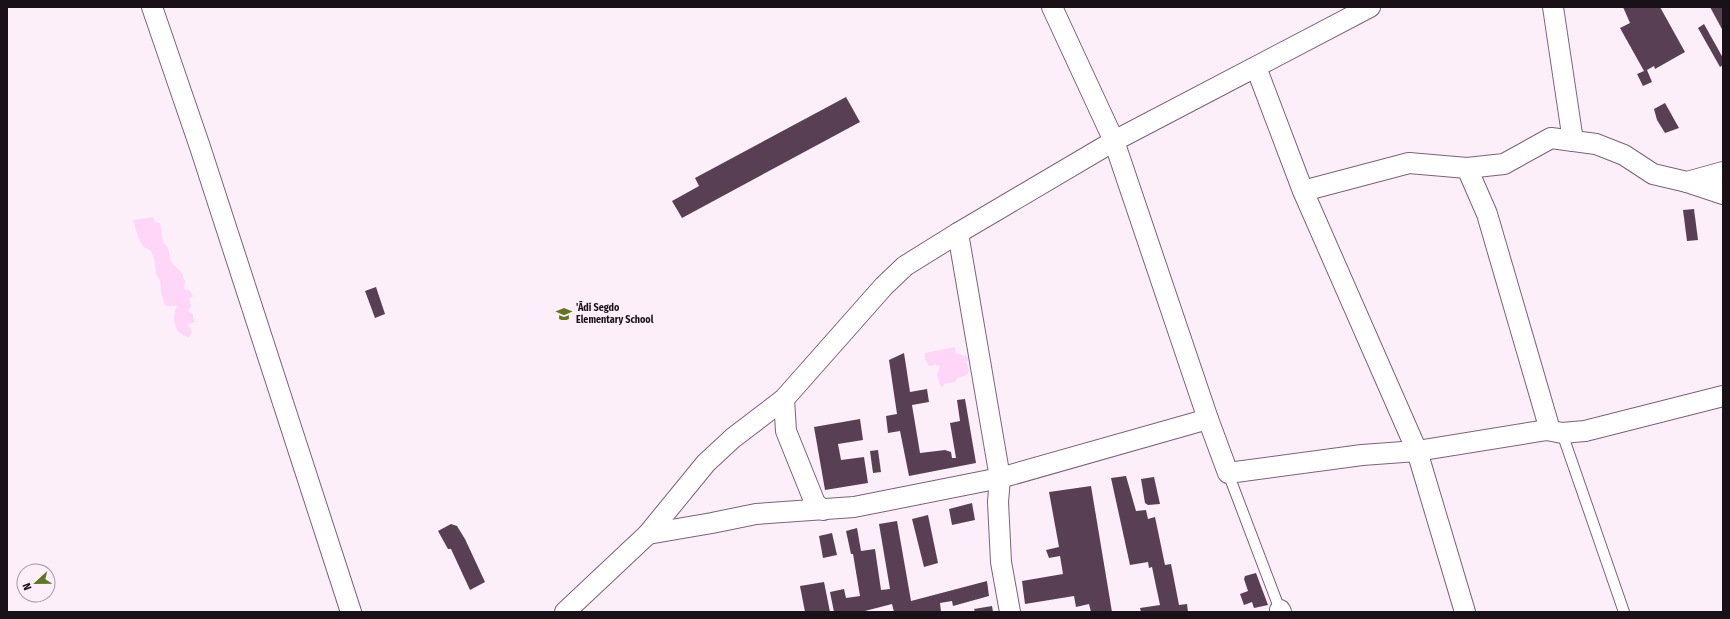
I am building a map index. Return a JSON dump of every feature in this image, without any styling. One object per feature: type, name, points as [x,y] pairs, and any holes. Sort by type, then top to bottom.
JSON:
[{"type":"street","points":[[152,7],[200,147],[351,612]]},
{"type":"street","points":[[1052,7],[1114,141],[1208,419],[1228,473],[1362,455],[1417,450],[1556,432],[1585,430],[1723,396]]},
{"type":"street","points":[[565,612],[648,534],[706,464],[733,438],[784,399],[884,286],[905,266],[1114,141],[1370,7]]},
{"type":"street","points":[[1553,7],[1572,141]]},
{"type":"street","points":[[1256,66],[1303,191],[1417,450],[1465,612]]},
{"type":"street","points":[[1303,191],[1409,163],[1467,168],[1504,164],[1551,138],[1596,144],[1624,155],[1653,174],[1687,182],[1723,194]]},
{"type":"street","points":[[1467,168],[1487,214],[1556,432]]},
{"type":"street","points":[[1687,182],[1723,172]]},
{"type":"street","points":[[958,233],[1000,478],[998,502],[1002,562],[1010,612]]},
{"type":"street","points":[[784,399],[786,431],[815,503],[823,510]]},
{"type":"street","points":[[648,534],[756,514],[854,507],[1000,478],[1208,419]]},
{"type":"lane","points":[[1556,432],[1624,612]]},
{"type":"lane","points":[[1228,473],[1281,611]]},
{"type":"shaded area","points":[[153,217],[155,222],[160,223],[163,242],[168,248],[171,262],[182,273],[185,282],[184,289],[189,290],[193,296],[189,299],[191,306],[188,311],[193,314],[194,322],[188,325],[192,332],[189,337],[180,333],[175,325],[174,316],[177,306],[165,306],[160,280],[156,274],[154,258],[151,251],[144,247],[139,240],[133,220]]},
{"type":"shaded area","points":[[955,347],[956,353],[969,357],[970,360],[966,362],[969,370],[967,375],[957,378],[955,382],[944,384],[943,387],[940,385],[937,375],[940,366],[929,366],[925,359],[925,353]]},
{"type":"building","points":[[1623,7],[1660,7],[1685,52],[1655,69],[1654,66],[1647,70],[1652,82],[1643,86],[1637,74],[1644,71],[1620,28],[1630,23]]},
{"type":"building","points":[[1710,7],[1723,7],[1723,31]]},
{"type":"building","points":[[1704,24],[1723,58],[1723,65],[1720,67],[1698,28]]},
{"type":"building","points":[[846,97],[860,122],[682,218],[672,201],[699,186],[695,178]]},
{"type":"building","points":[[1665,103],[1679,128],[1665,133],[1657,120],[1654,109]]},
{"type":"building","points":[[1694,209],[1698,240],[1687,241],[1683,210]]},
{"type":"building","points":[[376,287],[385,314],[375,318],[365,291]]},
{"type":"building","points":[[904,353],[910,392],[927,389],[929,402],[912,405],[920,453],[945,450],[951,452],[952,458],[956,458],[950,423],[960,421],[957,400],[965,399],[976,463],[909,476],[900,431],[888,433],[886,416],[897,414],[889,360]]},
{"type":"building","points":[[860,419],[863,440],[838,444],[841,460],[864,457],[868,483],[825,490],[814,427]]},
{"type":"building","points":[[878,450],[881,472],[873,473],[870,451]]},
{"type":"building","points":[[1126,476],[1136,511],[1146,510],[1148,519],[1155,517],[1165,565],[1171,564],[1179,605],[1187,604],[1188,612],[1141,612],[1140,608],[1160,605],[1152,567],[1149,568],[1148,562],[1130,565],[1111,478]]},
{"type":"building","points":[[1154,477],[1160,504],[1148,505],[1145,503],[1141,479]]},
{"type":"building","points":[[1091,486],[1112,612],[1091,612],[1089,604],[1076,607],[1074,596],[1025,604],[1022,581],[1063,574],[1060,556],[1049,558],[1046,550],[1059,547],[1049,492]]},
{"type":"building","points":[[972,503],[975,520],[952,525],[949,509]]},
{"type":"building","points":[[928,515],[938,563],[924,567],[912,519]]},
{"type":"building","points":[[897,521],[911,601],[987,581],[989,596],[953,606],[952,601],[940,603],[941,612],[894,612],[892,604],[861,612],[834,612],[830,592],[844,589],[846,598],[860,596],[853,554],[851,554],[846,531],[857,528],[861,551],[875,549],[881,590],[890,589],[879,524]]},
{"type":"building","points":[[451,524],[457,526],[465,539],[485,582],[470,590],[451,549],[448,549],[438,531]]},
{"type":"building","points":[[832,533],[837,555],[823,558],[819,536]]},
{"type":"building","points":[[1256,573],[1268,605],[1254,608],[1252,602],[1244,605],[1240,594],[1248,591],[1244,579],[1245,576]]},
{"type":"building","points":[[824,582],[830,612],[805,612],[800,586]]},
{"type":"building","points":[[992,606],[993,612],[975,612],[974,609]]},
{"type":"place","name":"'Ādi Segdo Elementary School","points":[[564,314]]}]
